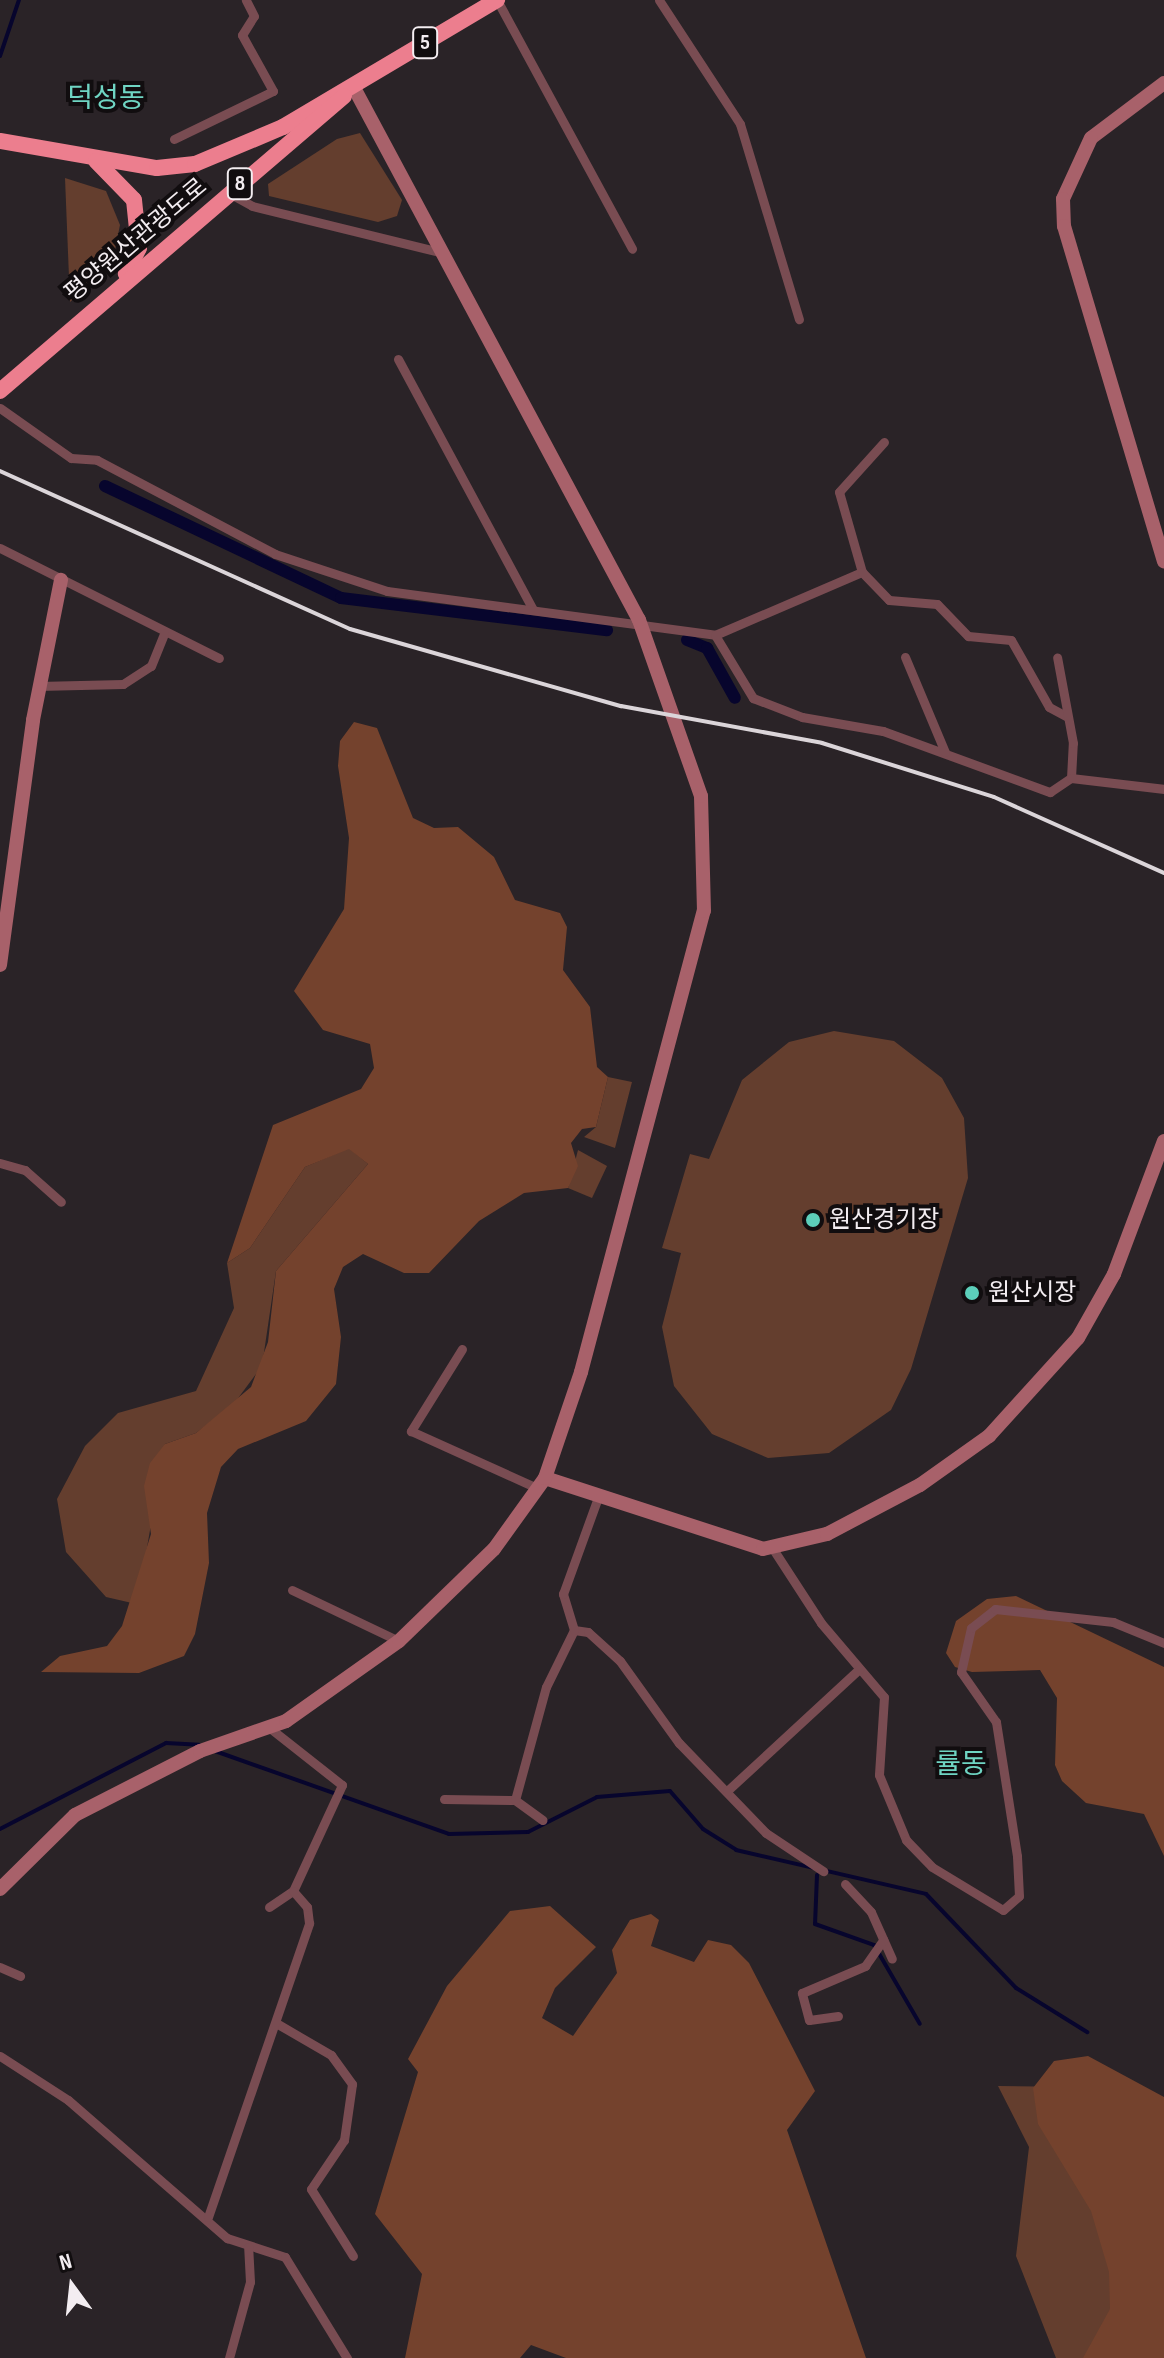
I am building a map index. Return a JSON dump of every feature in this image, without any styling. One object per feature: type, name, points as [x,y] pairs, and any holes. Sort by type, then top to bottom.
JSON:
[{"type":"highway","name":"5","points":[[353,86],[489,2]]},
{"type":"highway","points":[[0,141],[96,161],[157,168],[195,164],[283,127],[353,86]]},
{"type":"highway","name":"평양원산관광도로","points":[[0,391],[124,279],[316,126],[353,86]]},
{"type":"highway","name":"8","points":[[96,161],[134,200],[139,248],[124,279]]},
{"type":"main road","points":[[1164,83],[1091,138],[1063,199],[1064,226],[1164,561]]},
{"type":"main road","points":[[0,1889],[59,1825],[207,1748],[271,1729],[399,1641],[463,1584],[541,1483],[692,976],[709,871],[697,781],[639,620],[447,254],[353,86]]},
{"type":"main road","points":[[0,965],[38,686],[61,580]]},
{"type":"main road","points":[[541,1483],[773,1549],[827,1534],[920,1485],[989,1436],[1078,1338],[1114,1274],[1164,1141]]},
{"type":"street","points":[[174,139],[273,91],[242,35],[254,16],[246,0]]},
{"type":"street","points":[[659,0],[740,124],[799,319]]},
{"type":"street","points":[[489,2],[632,249]]},
{"type":"street","points":[[229,193],[252,206],[447,254]]},
{"type":"street","points":[[398,359],[533,610]]},
{"type":"street","points":[[0,408],[71,458],[97,460],[275,554],[356,584],[533,610],[639,620],[715,635],[862,572]]},
{"type":"street","points":[[884,442],[839,492],[862,572],[889,600],[937,604],[968,636],[1011,640],[1049,707],[1066,716]]},
{"type":"street","points":[[0,548],[164,634],[219,658]]},
{"type":"street","points":[[38,686],[123,684],[151,666],[164,634]]},
{"type":"street","points":[[715,635],[753,698],[945,752],[1050,792],[1071,778],[1164,789]]},
{"type":"street","points":[[905,657],[945,752]]},
{"type":"street","points":[[1057,657],[1071,778]]},
{"type":"street","points":[[0,1163],[25,1170],[61,1202]]},
{"type":"street","points":[[462,1349],[411,1431],[541,1483]]},
{"type":"street","points":[[515,1800],[546,1687],[574,1630],[563,1594],[597,1500]]},
{"type":"street","points":[[773,1549],[886,1702],[879,1775],[906,1840],[932,1867],[1009,1910],[1020,1887],[996,1722],[961,1672],[971,1628],[995,1609],[1113,1622],[1164,1643]]},
{"type":"street","points":[[292,1590],[399,1641]]},
{"type":"street","points":[[574,1630],[588,1632],[620,1661],[679,1743],[766,1833],[823,1871]]},
{"type":"street","points":[[727,1791],[859,1669]]},
{"type":"street","points":[[269,1907],[293,1891],[339,1792],[271,1729]]},
{"type":"street","points":[[444,1799],[515,1800],[543,1820]]},
{"type":"street","points":[[845,1884],[861,1898],[880,1947],[892,1959]]},
{"type":"street","points":[[208,2217],[309,1923],[307,1907],[293,1891]]},
{"type":"street","points":[[838,2016],[809,2020],[802,1993],[857,1971],[880,1947]]},
{"type":"street","points":[[0,1967],[20,1976]]},
{"type":"street","points":[[276,2023],[331,2055],[352,2084],[344,2140],[311,2189],[353,2256]]},
{"type":"street","points":[[0,2056],[68,2100],[248,2247],[285,2257],[347,2358]]},
{"type":"street","points":[[229,2358],[250,2282],[248,2247]]},
{"type":"shaded area","points":[[360,133],[402,200],[397,216],[378,222],[269,196],[268,184],[337,139]]},
{"type":"shaded area","points":[[65,178],[106,191],[120,225],[112,264],[70,302]]},
{"type":"shaded area","points":[[354,722],[377,728],[413,818],[434,828],[458,827],[494,857],[515,900],[560,913],[567,927],[563,970],[590,1007],[597,1067],[608,1077],[596,1127],[582,1129],[571,1143],[578,1166],[568,1188],[524,1193],[479,1221],[429,1273],[404,1273],[363,1254],[343,1267],[334,1289],[341,1337],[336,1384],[306,1421],[238,1449],[221,1467],[207,1513],[209,1563],[195,1634],[184,1656],[139,1673],[41,1672],[60,1656],[107,1646],[122,1626],[151,1534],[144,1486],[150,1463],[165,1444],[196,1433],[251,1387],[268,1342],[276,1271],[368,1164],[349,1149],[305,1167],[250,1248],[227,1263],[273,1125],[361,1089],[374,1068],[370,1044],[323,1030],[294,991],[344,909],[349,838],[338,766],[340,741]]},
{"type":"shaded area","name":"원산경기장","points":[[834,1031],[894,1041],[942,1078],[964,1118],[968,1178],[911,1369],[891,1410],[829,1453],[768,1458],[712,1434],[674,1386],[662,1327],[681,1253],[662,1248],[690,1154],[709,1159],[742,1080],[789,1042]]},
{"type":"shaded area","points":[[608,1077],[632,1082],[615,1148],[584,1137],[596,1127]]},
{"type":"shaded area","points":[[349,1148],[368,1164],[276,1271],[262,1366],[233,1405],[196,1433],[165,1444],[141,1582],[132,1603],[106,1597],[66,1552],[57,1499],[85,1446],[118,1413],[196,1391],[234,1308],[227,1263],[250,1248],[305,1167]]},
{"type":"shaded area","points":[[578,1150],[607,1166],[592,1198],[568,1188]]},
{"type":"shaded area","points":[[1016,1596],[1164,1667],[1164,1856],[1144,1814],[1086,1803],[1062,1781],[1055,1765],[1057,1698],[1040,1670],[972,1672],[955,1667],[946,1653],[956,1621],[987,1599]]},
{"type":"shaded area","points":[[550,1906],[596,1947],[555,1988],[542,2018],[573,2036],[617,1973],[612,1950],[630,1920],[651,1914],[659,1920],[651,1946],[694,1962],[708,1940],[731,1945],[749,1963],[815,2091],[787,2130],[866,2358],[566,2358],[531,2345],[520,2358],[405,2358],[422,2274],[375,2214],[418,2072],[408,2059],[447,1986],[510,1911]]},
{"type":"shaded area","points":[[1088,2056],[1164,2097],[1164,2358],[1083,2358],[1110,2309],[1109,2272],[1091,2211],[1038,2124],[1033,2088],[1054,2061]]},
{"type":"shaded area","points":[[998,2086],[1081,2087],[1164,2358],[1056,2358],[1016,2256],[1029,2147]]},
{"type":"waterway","points":[[0,56],[19,0]]},
{"type":"waterway","points":[[105,486],[341,598],[607,630]]},
{"type":"waterway","points":[[687,640],[707,648],[735,698]]},
{"type":"waterway","points":[[0,1829],[166,1743],[199,1745]]},
{"type":"waterway","points":[[215,1751],[449,1834],[528,1832],[597,1797],[670,1791],[703,1829],[736,1850],[926,1894],[1016,1988],[1087,2032]]},
{"type":"waterway","points":[[817,1875],[815,1924],[874,1945],[920,2024]]},
{"type":"railway","points":[[0,471],[350,629],[621,706],[822,743],[994,797],[1164,873]]},
{"type":"place","name":"원산경기장","points":[[813,1220]]},
{"type":"place","name":"원산시장","points":[[972,1293]]},
{"type":"district","name":"덕성동","points":[[106,99]]},
{"type":"district","name":"률동","points":[[961,1765]]}]
